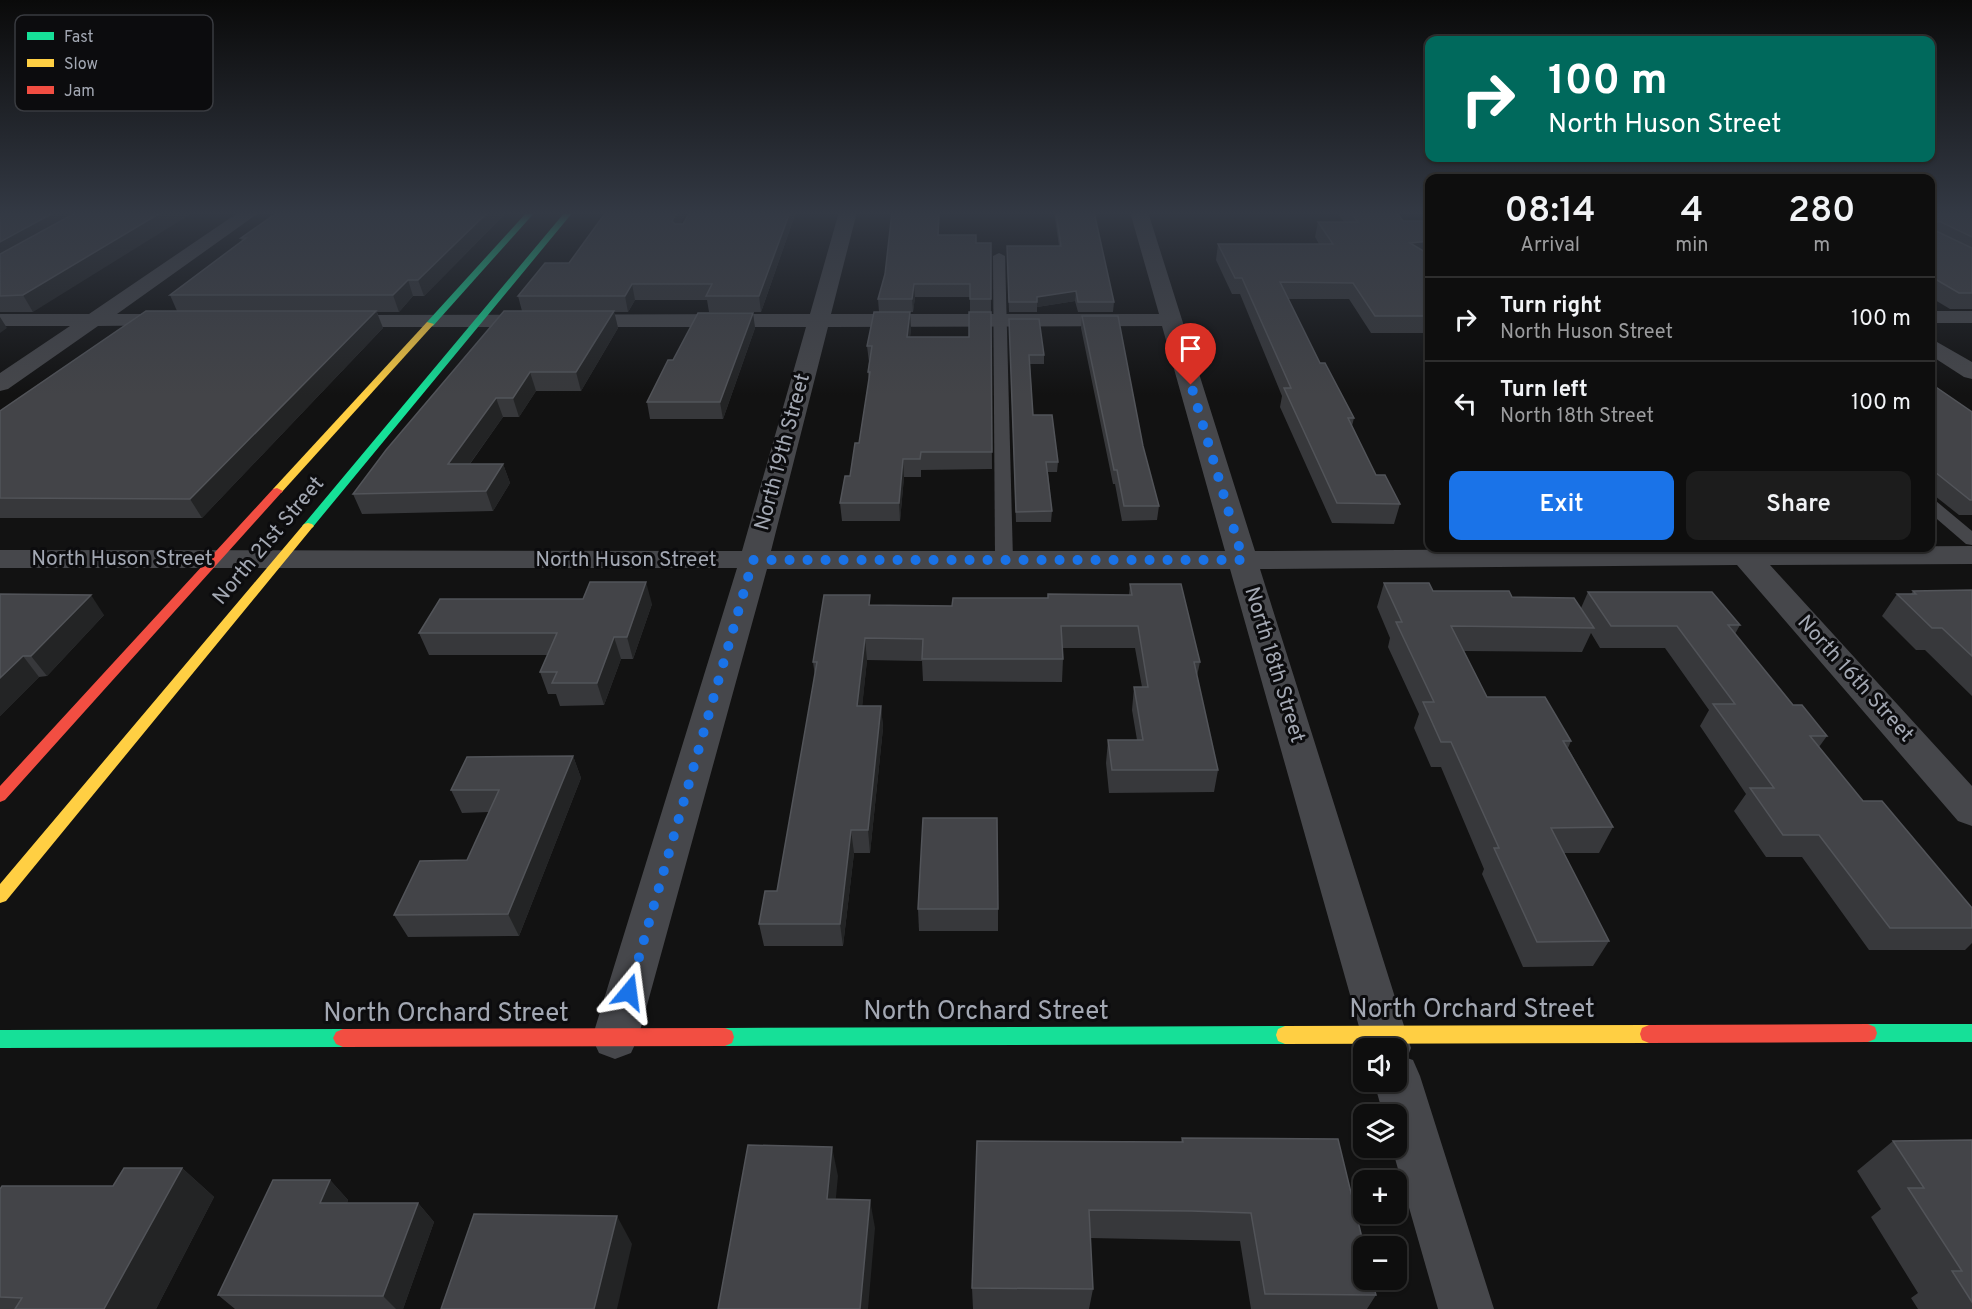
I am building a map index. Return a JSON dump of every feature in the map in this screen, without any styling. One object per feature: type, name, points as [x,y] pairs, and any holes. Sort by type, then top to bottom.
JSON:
[{"type":"main road","name":"North 21st Street","points":[[0,796],[475,273]]},
{"type":"main road","name":"North 21st Street","points":[[0,896],[517,273]]},
{"type":"main road","name":"North Orchard Street","points":[[1407,1052],[1972,1033]]},
{"type":"main road","name":"North Orchard Street","points":[[0,1039],[615,1038],[1353,1052]]},
{"type":"street","points":[[0,384],[162,273]]},
{"type":"street","name":"North 19th Street","points":[[615,1038],[753,560],[831,273]]},
{"type":"street","name":"North 18th Street","points":[[1157,273],[1386,1038]]},
{"type":"street","points":[[1935,317],[1972,317]]},
{"type":"street","points":[[0,320],[198,321]]},
{"type":"street","points":[[314,321],[1171,320]]},
{"type":"street","points":[[1935,348],[1972,372]]},
{"type":"street","name":"North Huson Street","points":[[3,561],[215,559],[1243,560],[1742,552],[1972,555]]},
{"type":"street","name":"North 16th Street","points":[[1742,552],[1972,812]]},
{"type":"street","name":"North 18th Street","points":[[1402,1092],[1466,1309]]},
{"type":"lane","points":[[999,273],[1004,560]]},
{"type":"lane","points":[[1935,508],[1972,540]]},
{"type":"building","points":[[0,273],[60,273],[23,295],[0,296]]},
{"type":"building","points":[[199,273],[425,273],[418,280],[408,280],[393,295],[170,295]]},
{"type":"building","points":[[537,273],[767,273],[759,296],[706,296],[712,284],[632,284],[625,296],[518,296]]},
{"type":"building","points":[[991,273],[991,299],[970,299],[970,284],[914,284],[912,299],[878,299],[885,274]]},
{"type":"building","points":[[1008,273],[1108,273],[1114,302],[1078,302],[1076,291],[1037,297],[1037,302],[1009,302]]},
{"type":"building","points":[[1233,273],[1425,273],[1425,316],[1375,316],[1353,283],[1280,282],[1320,363],[1325,363],[1354,418],[1348,418],[1376,475],[1385,475],[1400,504],[1337,503],[1284,388],[1291,388],[1242,278],[1235,278]]},
{"type":"building","points":[[1935,273],[1972,273],[1972,293],[1959,293],[1935,279]]},
{"type":"building","points":[[146,311],[376,311],[190,499],[0,498],[0,411]]},
{"type":"building","points":[[504,311],[614,311],[576,372],[530,372],[513,398],[496,398],[448,464],[503,464],[486,491],[353,494],[386,450]]},
{"type":"building","points":[[874,312],[910,312],[907,337],[969,337],[969,312],[991,312],[992,452],[921,452],[920,459],[903,459],[899,503],[840,503],[845,476],[850,476],[855,443],[859,443],[870,372],[868,372],[872,346],[867,346]]},
{"type":"building","points":[[698,313],[753,313],[720,402],[647,402],[668,360],[673,360]]},
{"type":"building","points":[[1082,316],[1118,316],[1143,446],[1159,506],[1124,506],[1117,470],[1114,470]]},
{"type":"building","points":[[1009,319],[1039,319],[1044,355],[1029,355],[1033,415],[1052,415],[1058,462],[1046,462],[1052,511],[1016,512]]},
{"type":"building","points":[[1935,386],[1972,412],[1972,500],[1935,472]]},
{"type":"building","points":[[590,582],[646,582],[627,637],[614,637],[597,683],[552,683],[557,672],[540,672],[557,633],[419,633],[440,599],[583,599]]},
{"type":"building","points":[[1384,583],[1429,583],[1433,591],[1509,591],[1512,597],[1574,598],[1594,628],[1451,626],[1487,697],[1545,697],[1571,741],[1563,741],[1613,827],[1551,828],[1609,941],[1537,942],[1494,848],[1499,848],[1451,742],[1441,742],[1423,702],[1434,702],[1396,622],[1402,622]]},
{"type":"building","points":[[1130,584],[1181,584],[1200,662],[1194,662],[1218,770],[1112,770],[1108,740],[1143,740],[1134,687],[1148,687],[1138,626],[1061,626],[1063,659],[922,659],[923,639],[865,638],[857,706],[881,706],[868,830],[851,830],[840,924],[759,924],[765,891],[777,891],[817,662],[813,662],[824,595],[870,595],[869,605],[952,606],[953,598],[1048,598],[1048,594],[1132,595]]},
{"type":"building","points":[[1972,590],[1972,656],[1942,628],[1932,628],[1897,594],[1916,594],[1913,591]]},
{"type":"building","points":[[1588,592],[1712,592],[1740,625],[1728,625],[1793,705],[1802,705],[1827,736],[1810,736],[1863,801],[1882,801],[1972,908],[1972,928],[1890,928],[1819,835],[1783,835],[1750,788],[1774,788],[1713,704],[1735,704],[1677,626],[1611,626]]},
{"type":"building","points":[[0,594],[91,595],[31,656],[23,656],[0,678]]},
{"type":"building","points":[[573,756],[508,914],[394,915],[420,861],[467,860],[499,790],[451,790],[467,757]]},
{"type":"building","points":[[923,818],[997,818],[998,909],[918,909]]},
{"type":"building","points":[[1182,1138],[1338,1139],[1353,1201],[1353,1224],[1359,1224],[1362,1236],[1353,1236],[1353,1290],[1375,1290],[1376,1295],[1265,1294],[1251,1213],[1191,1211],[1089,1210],[1093,1289],[972,1288],[977,1141],[1183,1142]]},
{"type":"building","points":[[1972,1140],[1972,1302],[1952,1271],[1962,1271],[1908,1188],[1924,1188],[1893,1141]]},
{"type":"building","points":[[748,1145],[832,1147],[827,1199],[870,1200],[860,1309],[718,1309]]},
{"type":"building","points":[[124,1168],[182,1168],[104,1309],[15,1309],[22,1298],[0,1297],[0,1189],[2,1186],[113,1186]]},
{"type":"building","points":[[273,1180],[330,1180],[320,1203],[418,1203],[383,1296],[218,1295]]},
{"type":"building","points":[[474,1214],[617,1216],[594,1309],[441,1309]]},
{"type":"traffic: fast","points":[[430,324],[476,273]]},
{"type":"traffic: fast","points":[[308,526],[518,273]]},
{"type":"traffic: fast","points":[[1868,1033],[1972,1033]]},
{"type":"traffic: fast","points":[[725,1037],[1285,1035]]},
{"type":"traffic: fast","points":[[0,1039],[343,1038]]},
{"type":"traffic: slow","points":[[277,491],[430,324]]},
{"type":"traffic: slow","points":[[0,896],[308,526]]},
{"type":"traffic: slow","points":[[1285,1035],[1649,1034]]},
{"type":"traffic: jam","points":[[0,796],[277,491]]},
{"type":"traffic: jam","points":[[1649,1034],[1868,1033]]},
{"type":"traffic: jam","points":[[343,1038],[725,1037]]},
{"type":"route","points":[[629,992],[753,560],[1243,560],[1191,385]]}]
